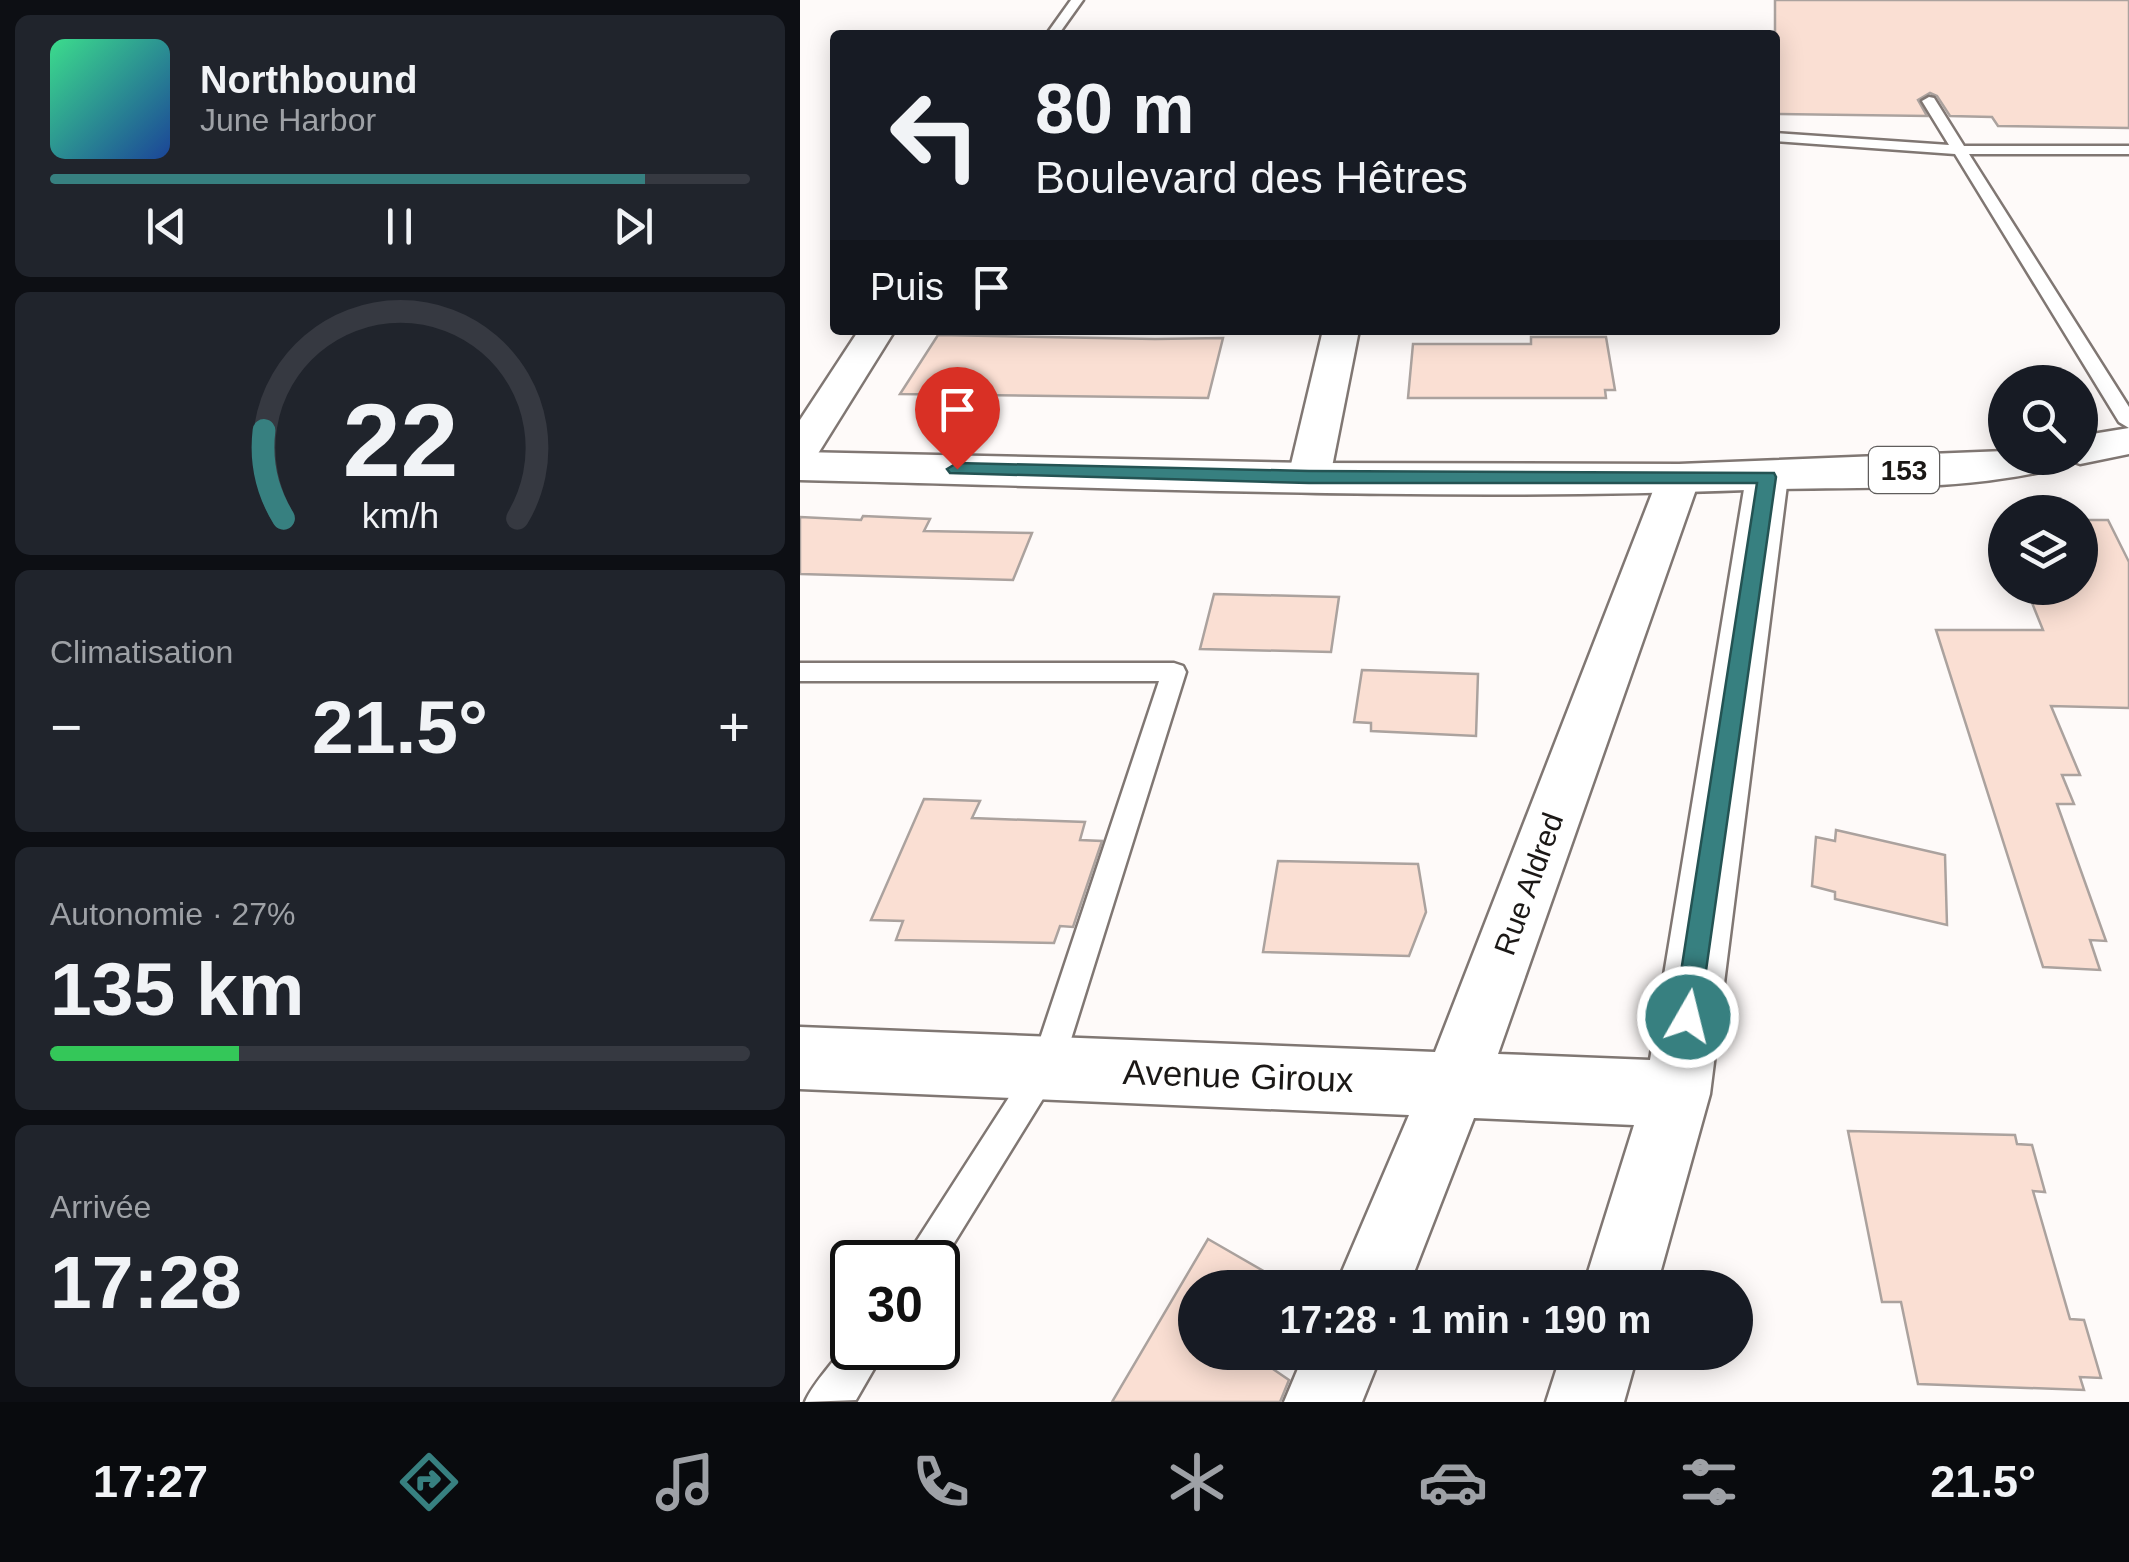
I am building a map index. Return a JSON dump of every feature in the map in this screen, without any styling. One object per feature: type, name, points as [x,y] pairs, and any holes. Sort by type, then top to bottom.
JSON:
[{"type":"main road","points":[[2098,447],[2129,441]]},
{"type":"main road","name":"153","points":[[800,466],[1309,477],[1679,478],[1988,466]]},
{"type":"street","points":[[800,451],[873,335]]},
{"type":"street","points":[[1309,477],[1340,335]]},
{"type":"street","points":[[1624,1270],[1677,1094],[1767,477]]},
{"type":"street","name":"Rue Aldred","points":[[1378,1270],[1455,1085],[1679,478]]},
{"type":"street","name":"Avenue Giroux","points":[[800,1058],[1677,1094]]},
{"type":"street","points":[[1323,1402],[1336,1370]]},
{"type":"street","points":[[1585,1402],[1595,1370]]},
{"type":"lane","points":[[1056,30],[1077,0]]},
{"type":"lane","points":[[1929,101],[2129,422]]},
{"type":"lane","points":[[1780,138],[1960,150],[2129,150]]},
{"type":"lane","points":[[800,672],[1174,672],[1046,1068],[935,1240]]},
{"type":"lane","points":[[824,1402],[852,1370]]},
{"type":"building","points":[[1775,0],[2129,0],[2129,128],[1998,126],[1992,117],[1950,116],[1937,96],[1930,93],[1918,100],[1927,116],[1780,114],[1780,30],[1775,30]]},
{"type":"building","points":[[938,335],[1223,338],[1208,398],[900,394]]},
{"type":"building","points":[[1531,337],[1606,337],[1615,390],[1605,390],[1606,398],[1408,398],[1413,344],[1531,344]]},
{"type":"building","points":[[863,516],[930,519],[924,531],[1032,533],[1013,580],[800,574],[800,517],[861,520]]},
{"type":"building","points":[[2098,520],[2108,520],[2129,562],[2129,708],[2051,706],[2080,775],[2062,775],[2074,804],[2057,804],[2106,941],[2090,940],[2100,970],[2043,967],[1936,630],[2043,630],[2033,605],[2098,605]]},
{"type":"building","points":[[1214,594],[1339,597],[1331,652],[1200,649]]},
{"type":"building","points":[[1362,670],[1478,674],[1476,736],[1371,731],[1371,723],[1354,722]]},
{"type":"building","points":[[924,799],[980,801],[972,818],[1085,822],[1080,840],[1102,841],[1073,927],[1060,926],[1054,943],[896,940],[903,921],[871,920]]},
{"type":"building","points":[[1836,830],[1945,855],[1947,925],[1835,899],[1835,892],[1812,886],[1816,837],[1835,841]]},
{"type":"building","points":[[1278,861],[1418,864],[1426,912],[1409,956],[1263,952]]},
{"type":"building","points":[[1848,1131],[2015,1135],[2017,1144],[2032,1145],[2045,1192],[2033,1191],[2070,1319],[2084,1320],[2101,1378],[2080,1377],[2084,1390],[1918,1384],[1901,1302],[1882,1302]]},
{"type":"building","points":[[1208,1239],[1262,1270],[1190,1270]]},
{"type":"building","points":[[1178,1290],[1178,1370],[1274,1370],[1289,1380],[1280,1402],[1112,1402]]},
{"type":"route","points":[[957,469],[1309,477],[1767,477],[1688,1017]]}]
